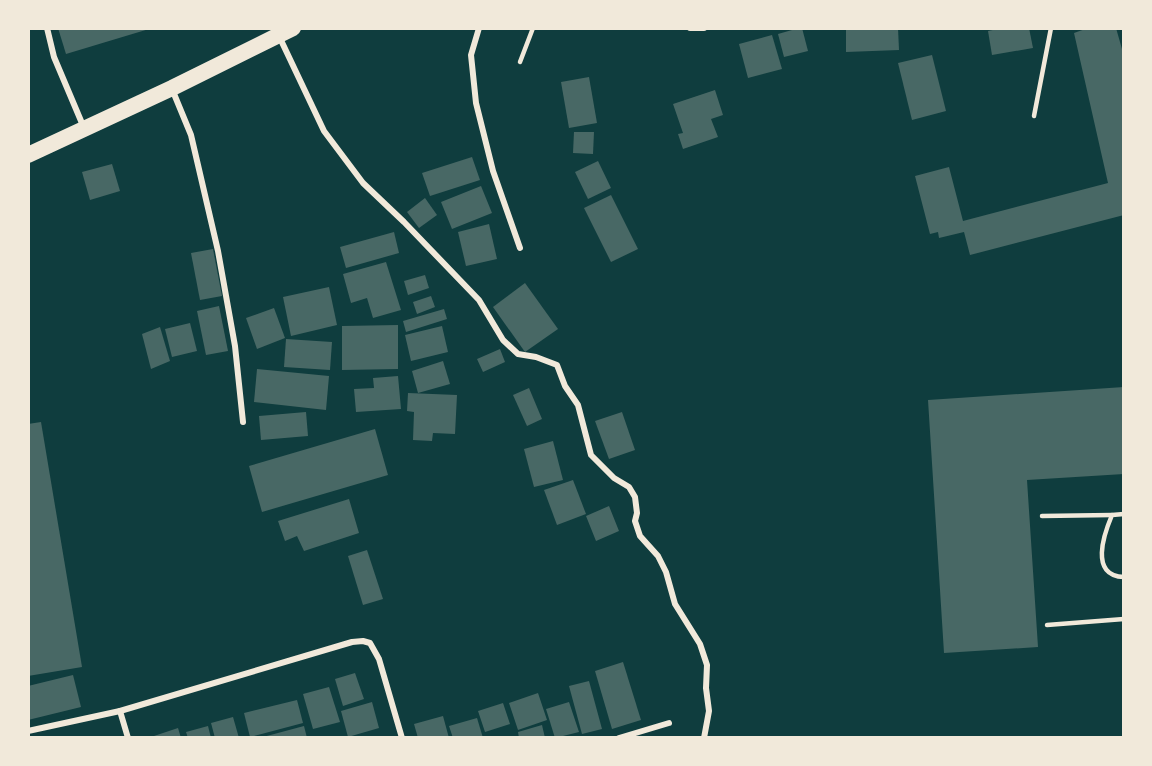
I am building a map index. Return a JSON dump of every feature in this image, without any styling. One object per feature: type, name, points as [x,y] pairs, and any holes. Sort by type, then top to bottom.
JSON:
[{"type":"highway","points":[[28,155],[286,32]]},
{"type":"street","points":[[47,28],[54,57],[84,129]]},
{"type":"street","points":[[479,28],[471,55],[478,112],[493,171],[520,248]]},
{"type":"street","points":[[690,28],[704,28]]},
{"type":"street","points":[[286,32],[324,131],[363,183],[479,300],[503,340],[518,354],[536,357],[557,365],[565,386],[578,405],[591,455],[614,478],[629,488],[635,497],[638,513],[635,521],[640,536],[658,556],[666,572],[675,604],[700,644],[706,664],[709,711],[704,738]]},
{"type":"street","points":[[172,88],[191,135],[218,251],[235,346],[243,422]]},
{"type":"street","points":[[28,731],[120,711],[352,642],[363,641],[370,643],[379,659],[402,738]]},
{"type":"street","points":[[120,711],[128,738]]},
{"type":"street","points":[[619,738],[669,723]]},
{"type":"lane","points":[[520,62],[533,28]]},
{"type":"lane","points":[[1034,116],[1051,28]]},
{"type":"lane","points":[[1112,514],[1104,534],[1101,555],[1106,570],[1115,577],[1124,577]]},
{"type":"lane","points":[[1042,516],[1124,514]]},
{"type":"lane","points":[[1047,625],[1124,619]]},
{"type":"building","points":[[58,28],[149,28],[149,29],[66,54]]},
{"type":"building","points":[[802,28],[808,51],[784,57],[778,34]]},
{"type":"building","points":[[846,28],[898,28],[899,50],[846,52]]},
{"type":"building","points":[[1002,28],[1029,28],[1033,48],[992,55],[988,31]]},
{"type":"building","points":[[1088,28],[1116,28],[1124,56],[1124,215],[970,255],[964,232],[939,238],[938,232],[930,234],[915,176],[949,167],[963,221],[1108,183],[1074,33]]},
{"type":"building","points":[[772,35],[782,69],[748,78],[739,44]]},
{"type":"building","points":[[932,55],[946,111],[912,120],[898,63]]},
{"type":"building","points":[[589,77],[597,123],[569,128],[561,82]]},
{"type":"building","points":[[715,90],[723,115],[711,119],[718,137],[683,149],[678,134],[683,133],[673,104]]},
{"type":"building","points":[[574,132],[594,132],[593,154],[573,153]]},
{"type":"building","points":[[472,157],[480,180],[430,196],[422,173]]},
{"type":"building","points":[[598,161],[611,188],[588,199],[575,172]]},
{"type":"building","points":[[112,164],[120,191],[90,200],[82,172]]},
{"type":"building","points":[[481,186],[492,213],[452,229],[441,202]]},
{"type":"building","points":[[611,195],[638,249],[611,262],[584,208]]},
{"type":"building","points":[[425,198],[437,215],[419,228],[407,212]]},
{"type":"building","points":[[489,224],[497,259],[466,266],[458,232]]},
{"type":"building","points":[[394,232],[399,253],[346,268],[340,247]]},
{"type":"building","points":[[213,249],[222,296],[200,300],[191,253]]},
{"type":"building","points":[[386,262],[401,310],[373,318],[367,298],[351,303],[343,274]]},
{"type":"building","points":[[425,275],[429,288],[408,295],[404,281]]},
{"type":"building","points":[[525,283],[558,329],[525,352],[493,307]]},
{"type":"building","points":[[329,287],[337,325],[291,336],[283,297]]},
{"type":"building","points":[[431,296],[435,307],[417,314],[413,302]]},
{"type":"building","points":[[219,306],[228,351],[206,355],[197,311]]},
{"type":"building","points":[[274,308],[285,338],[257,349],[246,318]]},
{"type":"building","points":[[444,309],[447,319],[406,332],[403,321]]},
{"type":"building","points":[[190,323],[197,351],[172,357],[165,329]]},
{"type":"building","points":[[398,325],[398,369],[342,370],[342,326]]},
{"type":"building","points":[[442,326],[448,352],[411,361],[405,335]]},
{"type":"building","points":[[160,327],[170,361],[151,369],[142,334]]},
{"type":"building","points":[[286,339],[332,342],[330,370],[284,367]]},
{"type":"building","points":[[500,349],[505,362],[483,372],[477,359]]},
{"type":"building","points":[[443,361],[450,384],[418,393],[412,371]]},
{"type":"building","points":[[257,369],[329,376],[326,410],[254,402]]},
{"type":"building","points":[[398,376],[401,409],[356,412],[354,389],[374,388],[373,378]]},
{"type":"building","points":[[1124,387],[1124,474],[1027,480],[1038,647],[944,653],[928,400]]},
{"type":"building","points":[[529,388],[542,419],[527,426],[513,395]]},
{"type":"building","points":[[408,393],[457,395],[455,434],[433,433],[432,441],[413,440],[414,412],[407,411]]},
{"type":"building","points":[[306,412],[308,436],[261,440],[259,416]]},
{"type":"building","points":[[622,412],[635,450],[609,459],[595,421]]},
{"type":"building","points":[[41,422],[82,667],[28,676],[28,424]]},
{"type":"building","points":[[375,429],[388,475],[262,512],[249,466]]},
{"type":"building","points":[[553,441],[563,480],[534,487],[524,449]]},
{"type":"building","points":[[573,480],[586,514],[557,525],[544,490]]},
{"type":"building","points":[[349,499],[359,533],[304,551],[297,536],[285,541],[278,521]]},
{"type":"building","points":[[609,506],[619,531],[596,541],[586,516]]},
{"type":"building","points":[[367,550],[383,599],[363,605],[348,556]]},
{"type":"building","points":[[623,662],[641,720],[612,729],[595,671]]},
{"type":"building","points":[[355,673],[364,699],[343,706],[335,679]]},
{"type":"building","points":[[73,675],[81,707],[28,720],[28,686]]},
{"type":"building","points":[[589,681],[602,729],[582,734],[569,686]]},
{"type":"building","points":[[329,687],[340,722],[313,729],[303,694]]},
{"type":"building","points":[[538,693],[547,720],[518,730],[509,703]]},
{"type":"building","points":[[297,700],[303,723],[250,737],[244,713]]},
{"type":"building","points":[[372,702],[379,728],[348,737],[341,711]]},
{"type":"building","points":[[569,702],[579,732],[555,738],[546,709]]},
{"type":"building","points":[[503,703],[510,724],[485,732],[478,711]]},
{"type":"building","points":[[443,716],[449,738],[418,738],[414,724]]},
{"type":"building","points":[[233,717],[239,738],[215,738],[211,723]]},
{"type":"building","points":[[477,718],[483,738],[453,738],[449,726]]},
{"type":"building","points":[[542,725],[545,738],[519,738],[518,732]]},
{"type":"building","points":[[208,726],[211,738],[188,738],[186,732]]},
{"type":"building","points":[[304,726],[307,738],[263,738],[263,737]]},
{"type":"building","points":[[178,728],[181,738],[151,738],[151,737]]}]
